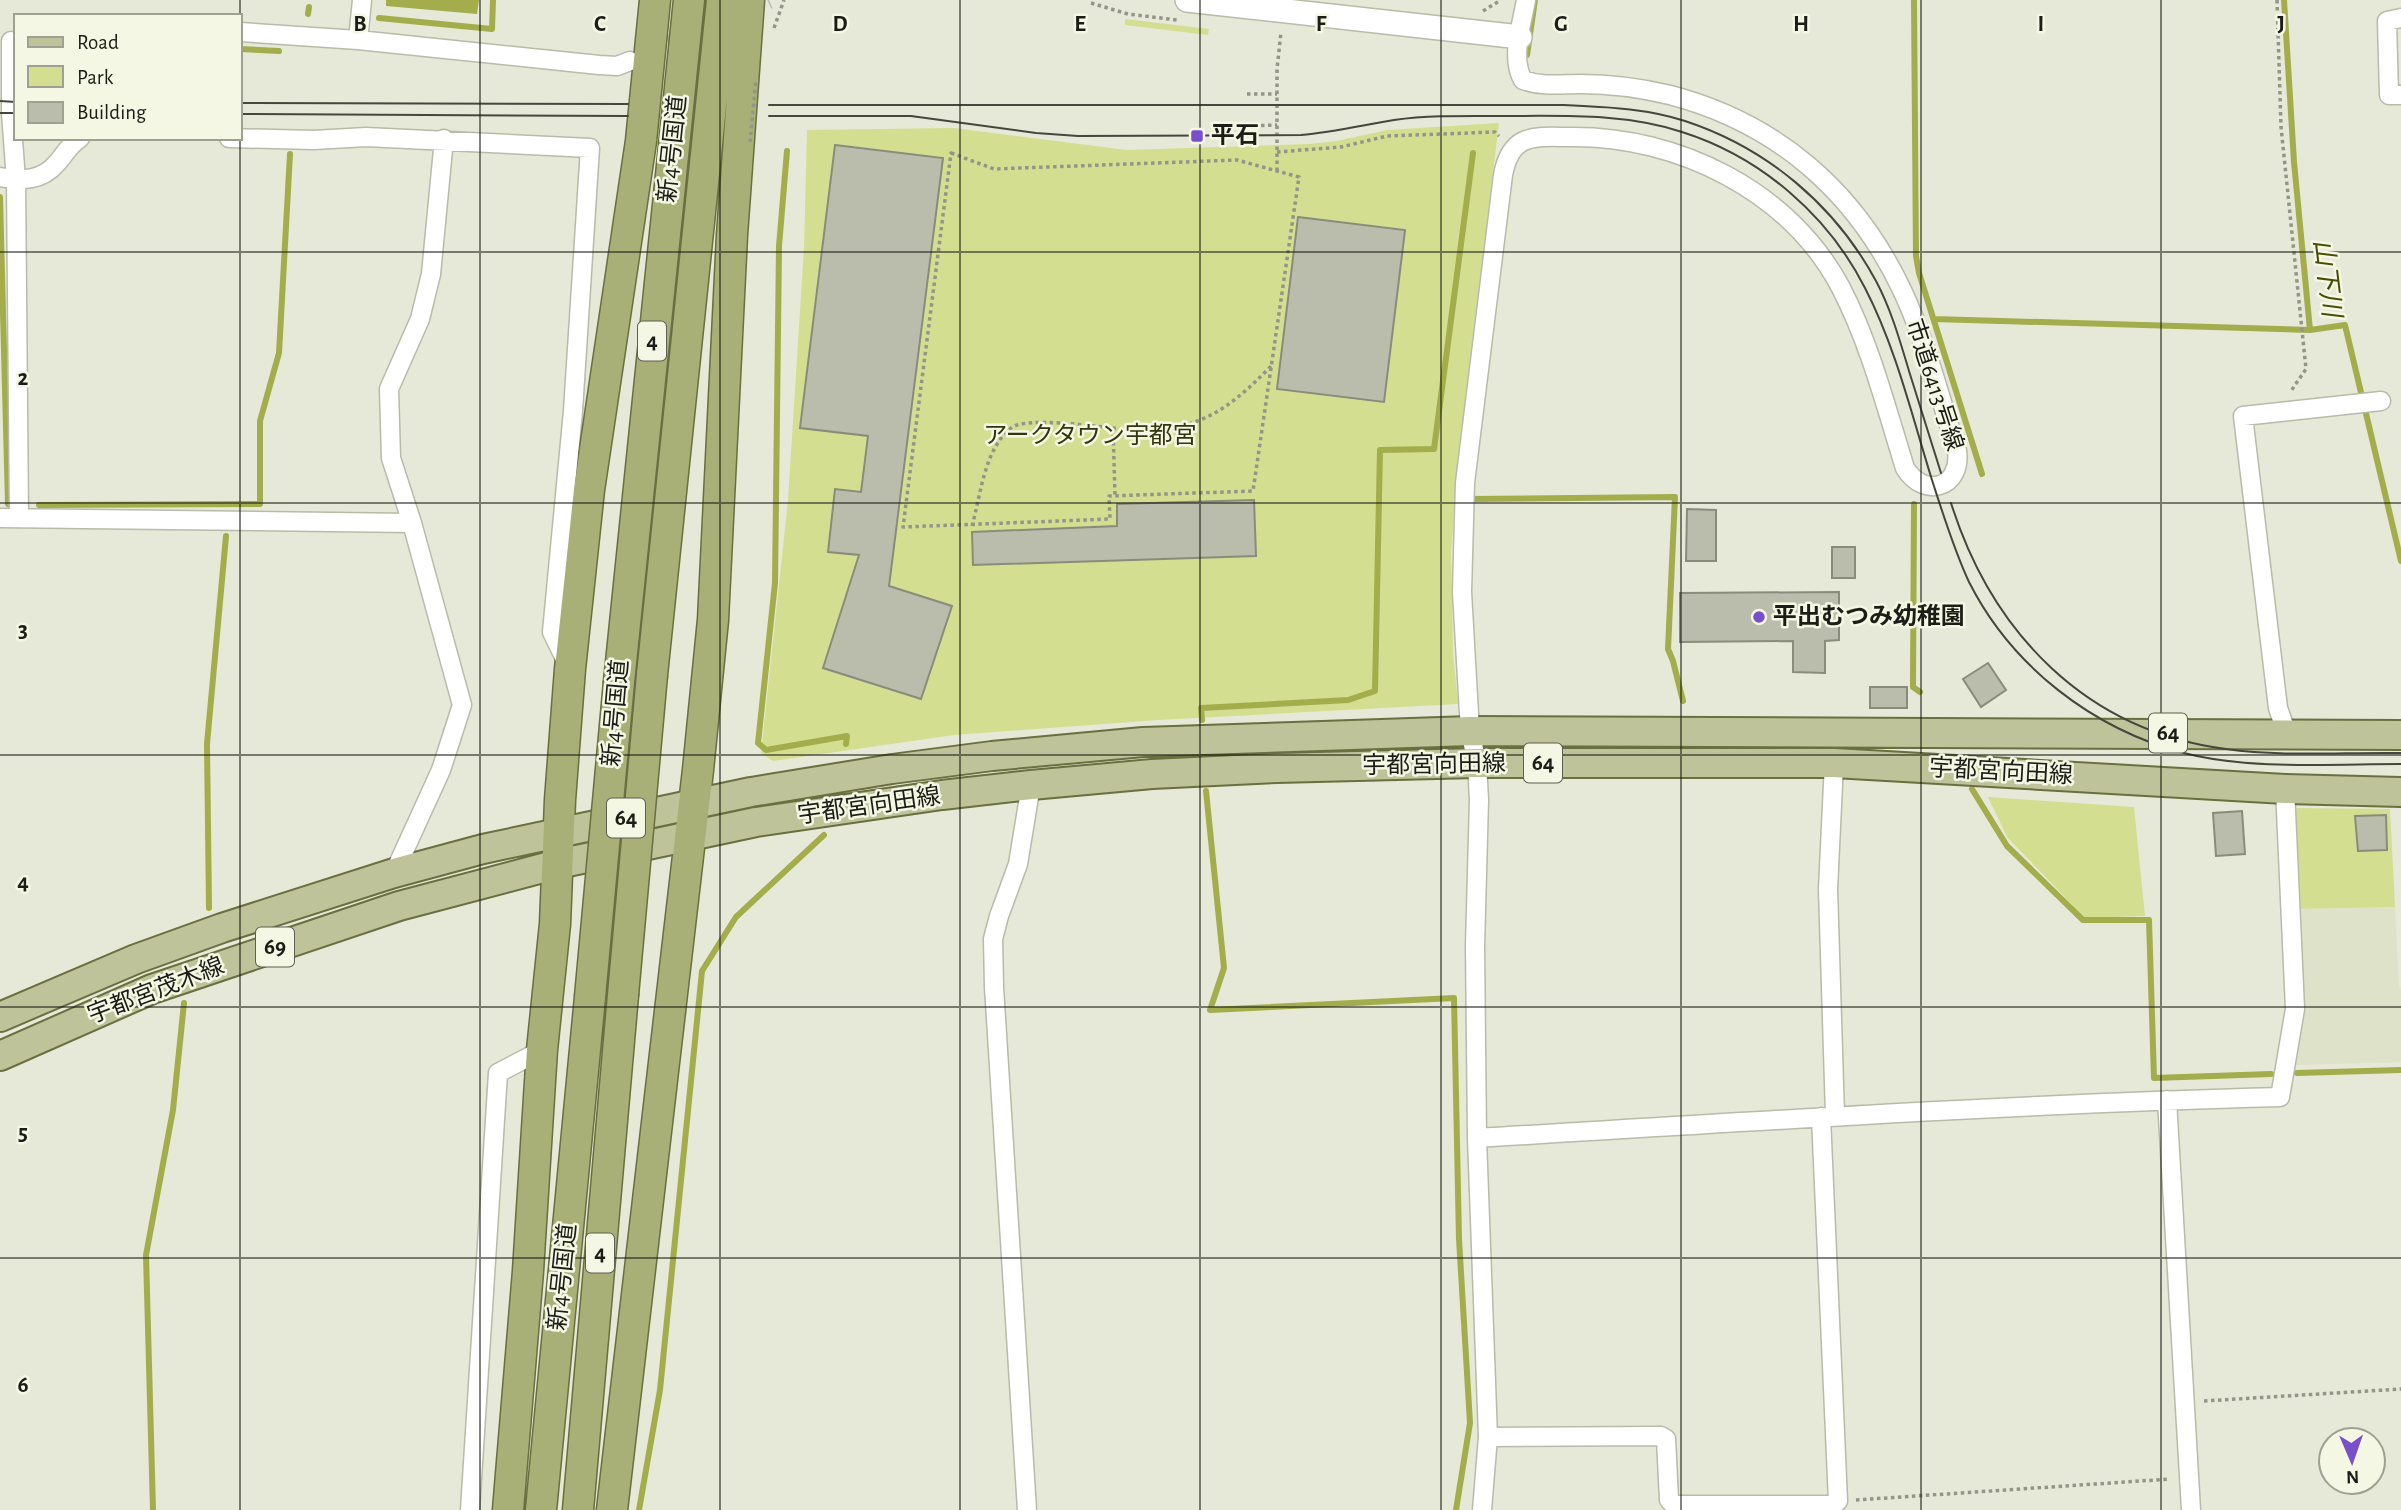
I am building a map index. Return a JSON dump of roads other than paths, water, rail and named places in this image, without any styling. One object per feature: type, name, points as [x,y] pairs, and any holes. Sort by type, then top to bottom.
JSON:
[{"type":"highway","points":[[509,1510],[542,1050],[555,924],[570,669],[589,490],[641,141],[655,0]]},
{"type":"highway","name":"新4号国道","points":[[541,1510],[619,682],[689,0]]},
{"type":"highway","name":"新4号国道","points":[[578,1510],[652,675],[722,0]]},
{"type":"highway","points":[[612,1510],[713,620],[732,235],[749,0]]},
{"type":"main road","name":"宇都宮向田線","points":[[559,831],[751,792],[892,769],[1156,741],[1470,731],[2401,734]]},
{"type":"main road","name":"宇都宮向田線","points":[[558,864],[756,822],[943,795],[1128,776],[1277,768],[1477,763],[1834,763],[2285,789],[2401,792]]},
{"type":"main road","name":"宇都宮茂木線","points":[[0,1017],[136,959],[222,928],[394,873],[559,831]]},
{"type":"main road","name":"宇都宮茂木線","points":[[0,1056],[152,989],[399,906],[558,864]]},
{"type":"street","points":[[358,40],[362,0]]},
{"type":"street","points":[[1187,0],[1520,37],[1526,0]]},
{"type":"street","points":[[2401,18],[2386,21],[2389,95],[2401,95]]},
{"type":"street","points":[[242,32],[358,40],[617,66],[630,61]]},
{"type":"street","name":"市道6413号線","points":[[1470,731],[1462,592],[1465,483],[1503,175],[1512,147],[1540,138],[1575,137],[1659,148],[1691,159],[1743,185],[1782,214],[1817,252],[1839,285],[1858,323],[1905,468],[1910,476],[1919,484],[1940,485],[1956,471],[1957,451],[1903,291],[1878,244],[1845,199],[1794,153],[1763,133],[1712,107],[1626,86],[1535,84],[1523,80],[1517,71],[1520,37]]},
{"type":"street","points":[[9,41],[11,113],[8,178],[19,518]]},
{"type":"street","points":[[242,138],[444,139],[590,148],[573,411],[552,632],[570,669]]},
{"type":"street","points":[[394,873],[441,770],[462,705],[412,523],[391,458],[389,389],[420,319],[430,274],[444,139]]},
{"type":"street","points":[[8,178],[43,176],[76,140]]},
{"type":"street","points":[[2287,734],[2278,708],[2243,416],[2379,402]]},
{"type":"street","points":[[0,518],[412,523]]},
{"type":"street","points":[[1470,731],[1477,763],[1479,800],[1475,946],[1477,1138],[1488,1437],[1482,1510]]},
{"type":"street","points":[[1488,1437],[1661,1436],[1666,1439],[1669,1500],[1674,1505],[1833,1505],[1838,1501],[1828,1117],[1828,889],[1834,763]]},
{"type":"street","points":[[1027,1510],[993,939],[1018,864],[1031,785]]},
{"type":"street","points":[[1477,1138],[1828,1117],[2280,1097],[2295,1009],[2285,789]]},
{"type":"street","points":[[470,1510],[498,1073],[542,1050]]},
{"type":"street","points":[[2167,1100],[2191,1510]]},
{"type":"waterway","points":[[379,18],[492,29],[493,0]]},
{"type":"waterway","points":[[1527,55],[1535,0]]},
{"type":"waterway","points":[[1914,0],[1916,256],[1982,474]]},
{"type":"waterway","name":"山下川","points":[[2284,0],[2294,162],[2310,330],[2345,325],[2401,561]]},
{"type":"waterway","points":[[308,14],[309,7]]},
{"type":"waterway","points":[[242,49],[279,51]]},
{"type":"waterway","points":[[787,151],[779,246],[775,583],[758,743],[766,750],[847,736],[846,744]]},
{"type":"waterway","points":[[1202,720],[1201,708],[1348,700],[1375,691],[1380,450],[1434,449],[1473,153]]},
{"type":"waterway","points":[[39,505],[260,504],[260,421],[279,353],[290,154]]},
{"type":"waterway","points":[[0,197],[8,504]]},
{"type":"waterway","points":[[1934,319],[2310,330]]},
{"type":"waterway","points":[[1471,496],[1470,499],[1675,497],[1668,649],[1683,701]]},
{"type":"waterway","points":[[1914,504],[1913,687],[1920,692]]},
{"type":"waterway","points":[[209,908],[207,744],[226,536]]},
{"type":"waterway","points":[[1972,789],[2007,846],[2083,920],[2149,920],[2154,1078],[2271,1074]]},
{"type":"waterway","points":[[1206,791],[1224,968],[1210,1010],[1454,998],[1459,1239],[1470,1423],[1456,1510]]},
{"type":"waterway","points":[[639,1510],[660,1390],[702,971],[736,917],[824,835]]},
{"type":"waterway","points":[[153,1510],[146,1255],[173,1110],[184,1003]]},
{"type":"waterway","points":[[2297,1073],[2401,1070]]},
{"type":"tunnel","points":[[644,55],[769,0]]},
{"type":"tram line","points":[[0,101],[14,102]]},
{"type":"tram line","points":[[242,103],[628,104]]},
{"type":"tram line","points":[[769,105],[1564,105],[1640,111],[1685,121],[1744,147],[1771,163],[1819,204],[1859,253],[1891,314],[1941,473]]},
{"type":"tram line","points":[[0,113],[14,113]]},
{"type":"tram line","points":[[242,114],[628,116]]},
{"type":"tram line","points":[[769,116],[911,116],[1078,136],[1301,135],[1421,117],[1571,116],[1638,121],[1682,132],[1711,143],[1765,173],[1789,192],[1812,213],[1850,261],[1886,334],[1945,519],[1969,582],[1987,613],[2032,667],[2087,711],[2150,742],[2184,753],[2263,764],[2401,764]]},
{"type":"tram line","points":[[1951,503],[1969,550],[1992,594],[2019,633],[2051,668],[2088,698],[2130,721],[2176,739],[2226,749],[2291,754],[2401,753]]},
{"type":"place","name":"平石","points":[[1197,136]]},
{"type":"place","name":"平出むつみ幼稚園","points":[[1759,617]]},
{"type":"park label","name":"アークタウン宇都宮","points":[[1090,436]]}]
